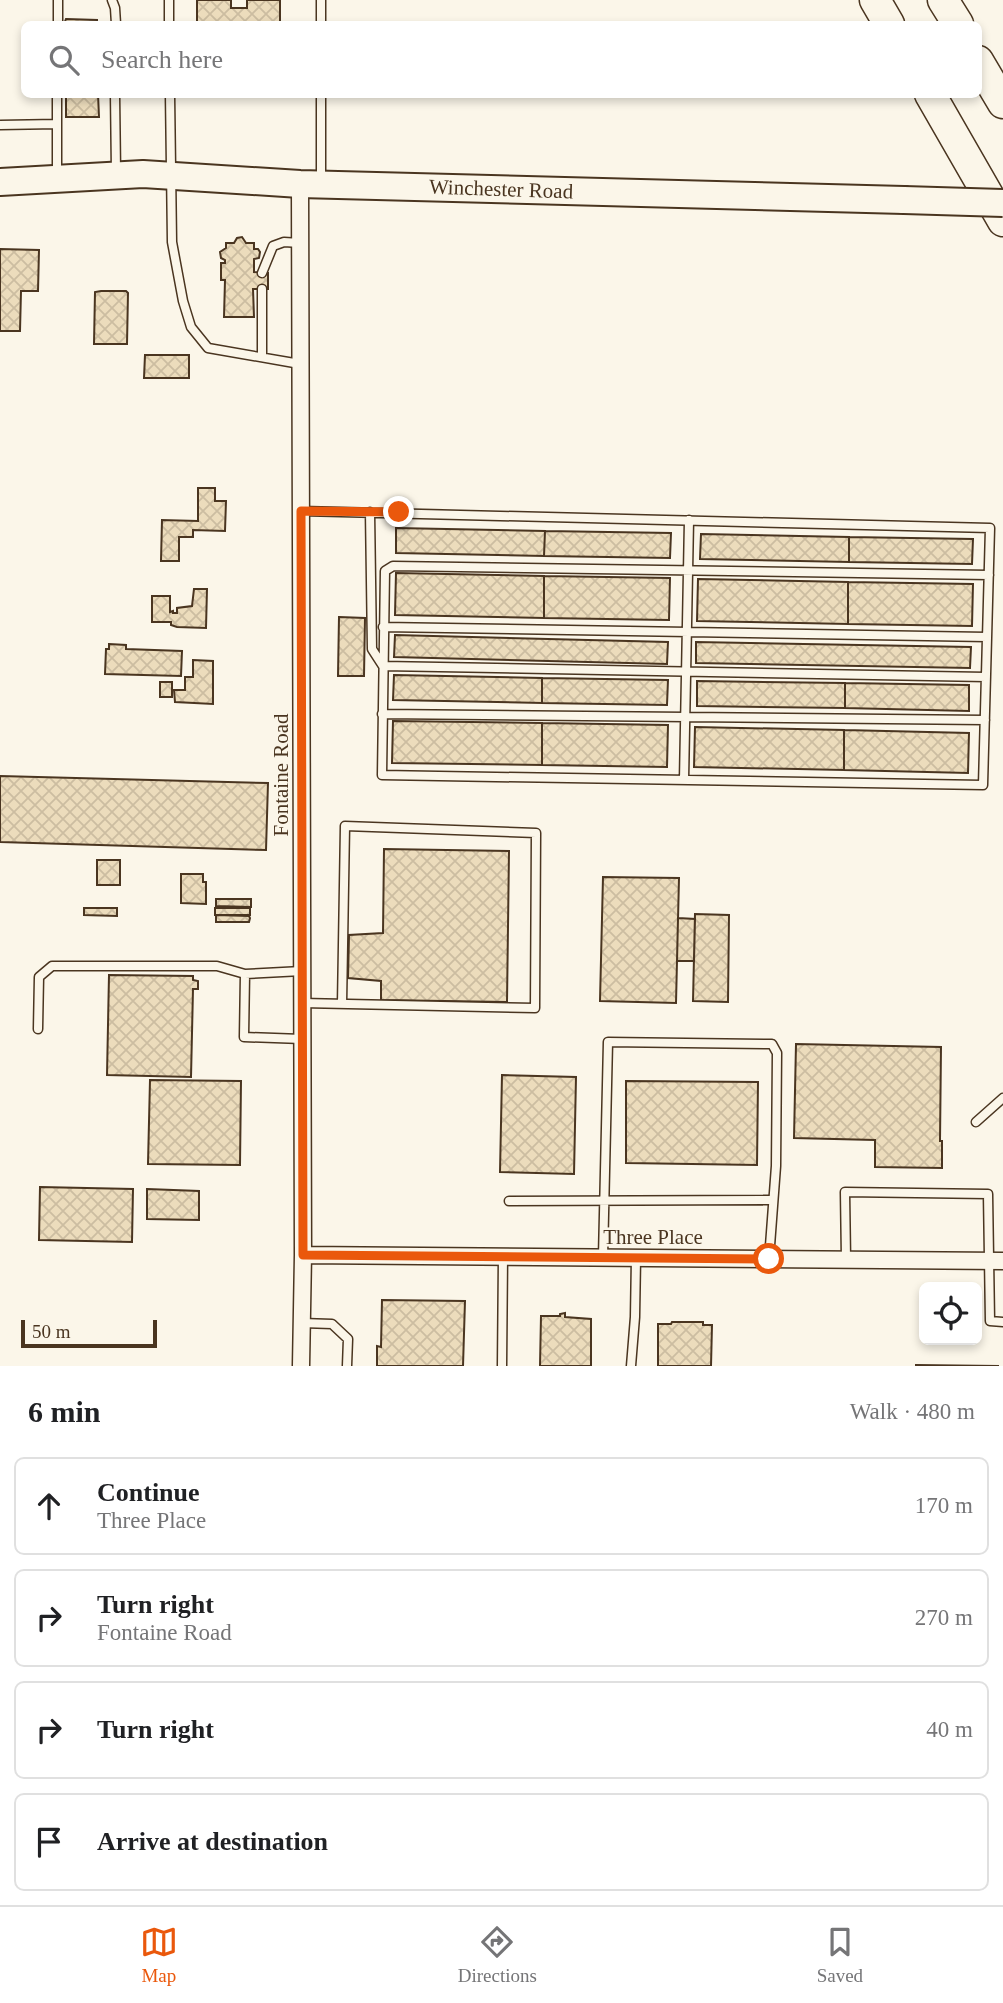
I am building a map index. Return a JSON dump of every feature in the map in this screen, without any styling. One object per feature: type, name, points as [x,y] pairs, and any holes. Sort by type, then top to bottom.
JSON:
[{"type":"highway","points":[[875,0],[888,21]]},
{"type":"highway","points":[[943,0],[956,21]]},
{"type":"highway","points":[[982,68],[1003,103]]},
{"type":"highway","points":[[932,98],[1003,220]]},
{"type":"main road","name":"Winchester Road","points":[[0,182],[172,176],[311,184],[1003,203]]},
{"type":"street","name":"Fontaine Road","points":[[301,1366],[300,243],[311,184]]},
{"type":"street","name":"Three Place","points":[[303,1255],[996,1261]]},
{"type":"lane","points":[[58,0],[58,21]]},
{"type":"lane","points":[[112,0],[116,21]]},
{"type":"lane","points":[[169,0],[169,21]]},
{"type":"lane","points":[[321,0],[321,21]]},
{"type":"lane","points":[[57,98],[57,179]]},
{"type":"lane","points":[[115,98],[116,176]]},
{"type":"lane","points":[[170,98],[172,242],[183,301],[191,327],[208,348],[300,364]]},
{"type":"lane","points":[[311,184],[321,98]]},
{"type":"lane","points":[[0,125],[57,124]]},
{"type":"lane","points":[[262,273],[272,246],[284,242],[300,243]]},
{"type":"lane","points":[[262,289],[262,357]]},
{"type":"lane","points":[[301,511],[990,528],[989,575],[986,677],[984,785],[382,775],[385,571],[393,566],[989,575]]},
{"type":"lane","points":[[370,512],[372,649],[383,666]]},
{"type":"lane","points":[[684,780],[689,520]]},
{"type":"lane","points":[[383,627],[987,637]]},
{"type":"lane","points":[[383,666],[986,677]]},
{"type":"lane","points":[[382,715],[985,720]]},
{"type":"lane","points":[[302,1003],[342,1004],[535,1008],[536,833],[345,826],[342,1004]]},
{"type":"lane","points":[[38,1029],[39,977],[52,966],[217,967],[245,974],[302,971]]},
{"type":"lane","points":[[245,974],[244,1037],[302,1039]]},
{"type":"lane","points":[[603,1257],[608,1042],[772,1044],[777,1053],[769,1259]]},
{"type":"lane","points":[[976,1122],[1003,1098]]},
{"type":"lane","points":[[846,1259],[845,1192],[988,1194],[996,1261],[990,1321],[1003,1322]]},
{"type":"lane","points":[[509,1202],[773,1200]]},
{"type":"lane","points":[[502,1366],[503,1256]]},
{"type":"lane","points":[[631,1366],[636,1258]]},
{"type":"lane","points":[[302,1324],[332,1324],[348,1339],[347,1366]]},
{"type":"building","points":[[197,0],[231,0],[231,8],[247,8],[247,0],[280,0],[280,21],[197,21]]},
{"type":"building","points":[[66,19],[97,20],[97,21],[65,21]]},
{"type":"building","points":[[66,98],[98,98],[99,117],[66,117]]},
{"type":"building","points":[[242,237],[246,243],[254,243],[254,249],[260,252],[259,258],[254,259],[254,272],[268,273],[268,289],[253,289],[254,317],[224,317],[225,280],[221,280],[221,263],[225,263],[225,260],[221,258],[220,252],[226,248],[226,243],[234,243],[237,238]]},
{"type":"building","points":[[0,249],[39,250],[38,291],[21,291],[20,331],[0,331]]},
{"type":"building","points":[[95,292],[128,293],[127,344],[94,344]]},
{"type":"building","points":[[145,355],[189,355],[189,378],[144,378]]},
{"type":"building","points":[[198,488],[215,488],[215,501],[226,501],[225,531],[193,530],[193,537],[179,537],[179,561],[161,561],[162,520],[198,521]]},
{"type":"building","points":[[396,528],[545,531],[544,556],[396,553]]},
{"type":"building","points":[[545,531],[671,533],[670,558],[544,556]]},
{"type":"building","points":[[701,534],[849,537],[849,562],[700,559]]},
{"type":"building","points":[[849,537],[973,539],[972,564],[849,562]]},
{"type":"building","points":[[396,573],[544,576],[544,618],[395,615]]},
{"type":"building","points":[[544,576],[670,578],[669,620],[544,618]]},
{"type":"building","points":[[698,579],[848,582],[848,624],[697,621]]},
{"type":"building","points":[[848,582],[973,584],[972,626],[848,624]]},
{"type":"building","points":[[194,589],[207,589],[206,628],[177,627],[171,625],[171,622],[152,622],[152,596],[170,596],[170,612],[177,613],[177,608],[192,606]]},
{"type":"building","points":[[339,617],[365,618],[364,676],[338,676]]},
{"type":"building","points":[[395,635],[668,642],[667,664],[394,657]]},
{"type":"building","points":[[696,642],[971,647],[970,668],[696,663]]},
{"type":"building","points":[[109,644],[126,645],[126,649],[182,651],[181,676],[105,674],[106,649],[109,649]]},
{"type":"building","points":[[193,660],[213,661],[213,704],[175,702],[174,690],[185,690],[185,677],[193,677]]},
{"type":"building","points":[[394,675],[542,678],[542,703],[393,700]]},
{"type":"building","points":[[542,678],[668,680],[667,705],[542,703]]},
{"type":"building","points":[[697,681],[845,683],[845,708],[697,706]]},
{"type":"building","points":[[160,682],[172,682],[172,697],[160,697]]},
{"type":"building","points":[[845,683],[969,685],[969,711],[845,708]]},
{"type":"building","points":[[393,721],[542,723],[542,765],[392,763]]},
{"type":"building","points":[[542,723],[668,725],[667,767],[542,765]]},
{"type":"building","points":[[695,727],[844,730],[844,770],[694,767]]},
{"type":"building","points":[[844,730],[969,733],[968,773],[844,770]]},
{"type":"building","points":[[0,776],[268,783],[266,850],[0,842]]},
{"type":"building","points":[[384,849],[509,851],[507,1002],[381,1000],[381,981],[348,978],[349,935],[383,933]]},
{"type":"building","points":[[97,860],[120,860],[120,885],[97,885]]},
{"type":"building","points":[[181,874],[203,874],[203,882],[206,882],[206,904],[181,903]]},
{"type":"building","points":[[603,877],[679,878],[676,1003],[600,1001]]},
{"type":"building","points":[[216,899],[251,899],[251,907],[216,906]]},
{"type":"building","points":[[84,908],[117,908],[117,916],[84,915]]},
{"type":"building","points":[[215,908],[250,908],[250,915],[215,915]]},
{"type":"building","points":[[695,914],[729,915],[728,1002],[693,1001]]},
{"type":"building","points":[[216,915],[250,918],[249,922],[216,922]]},
{"type":"building","points":[[678,918],[695,919],[694,961],[677,961]]},
{"type":"building","points":[[109,975],[193,976],[193,980],[198,981],[198,989],[193,989],[191,1077],[107,1075]]},
{"type":"building","points":[[796,1044],[941,1047],[942,1168],[875,1167],[875,1140],[794,1138]]},
{"type":"building","points":[[502,1075],[576,1077],[574,1174],[500,1172]]},
{"type":"building","points":[[150,1080],[241,1081],[240,1165],[148,1164]]},
{"type":"building","points":[[626,1081],[758,1082],[757,1165],[626,1163]]},
{"type":"building","points":[[40,1187],[133,1189],[132,1242],[39,1240]]},
{"type":"building","points":[[147,1189],[199,1191],[199,1220],[147,1219]]},
{"type":"building","points":[[382,1300],[465,1301],[463,1366],[377,1366],[377,1346],[381,1347]]},
{"type":"building","points":[[565,1313],[565,1317],[591,1319],[591,1366],[540,1366],[541,1316],[560,1316]]},
{"type":"building","points":[[703,1322],[703,1325],[712,1325],[711,1366],[658,1366],[658,1324]]},
{"type":"building","points":[[916,1365],[999,1366],[916,1366]]},
{"type":"route","points":[[399,512],[301,511],[303,1255],[769,1259]]}]
